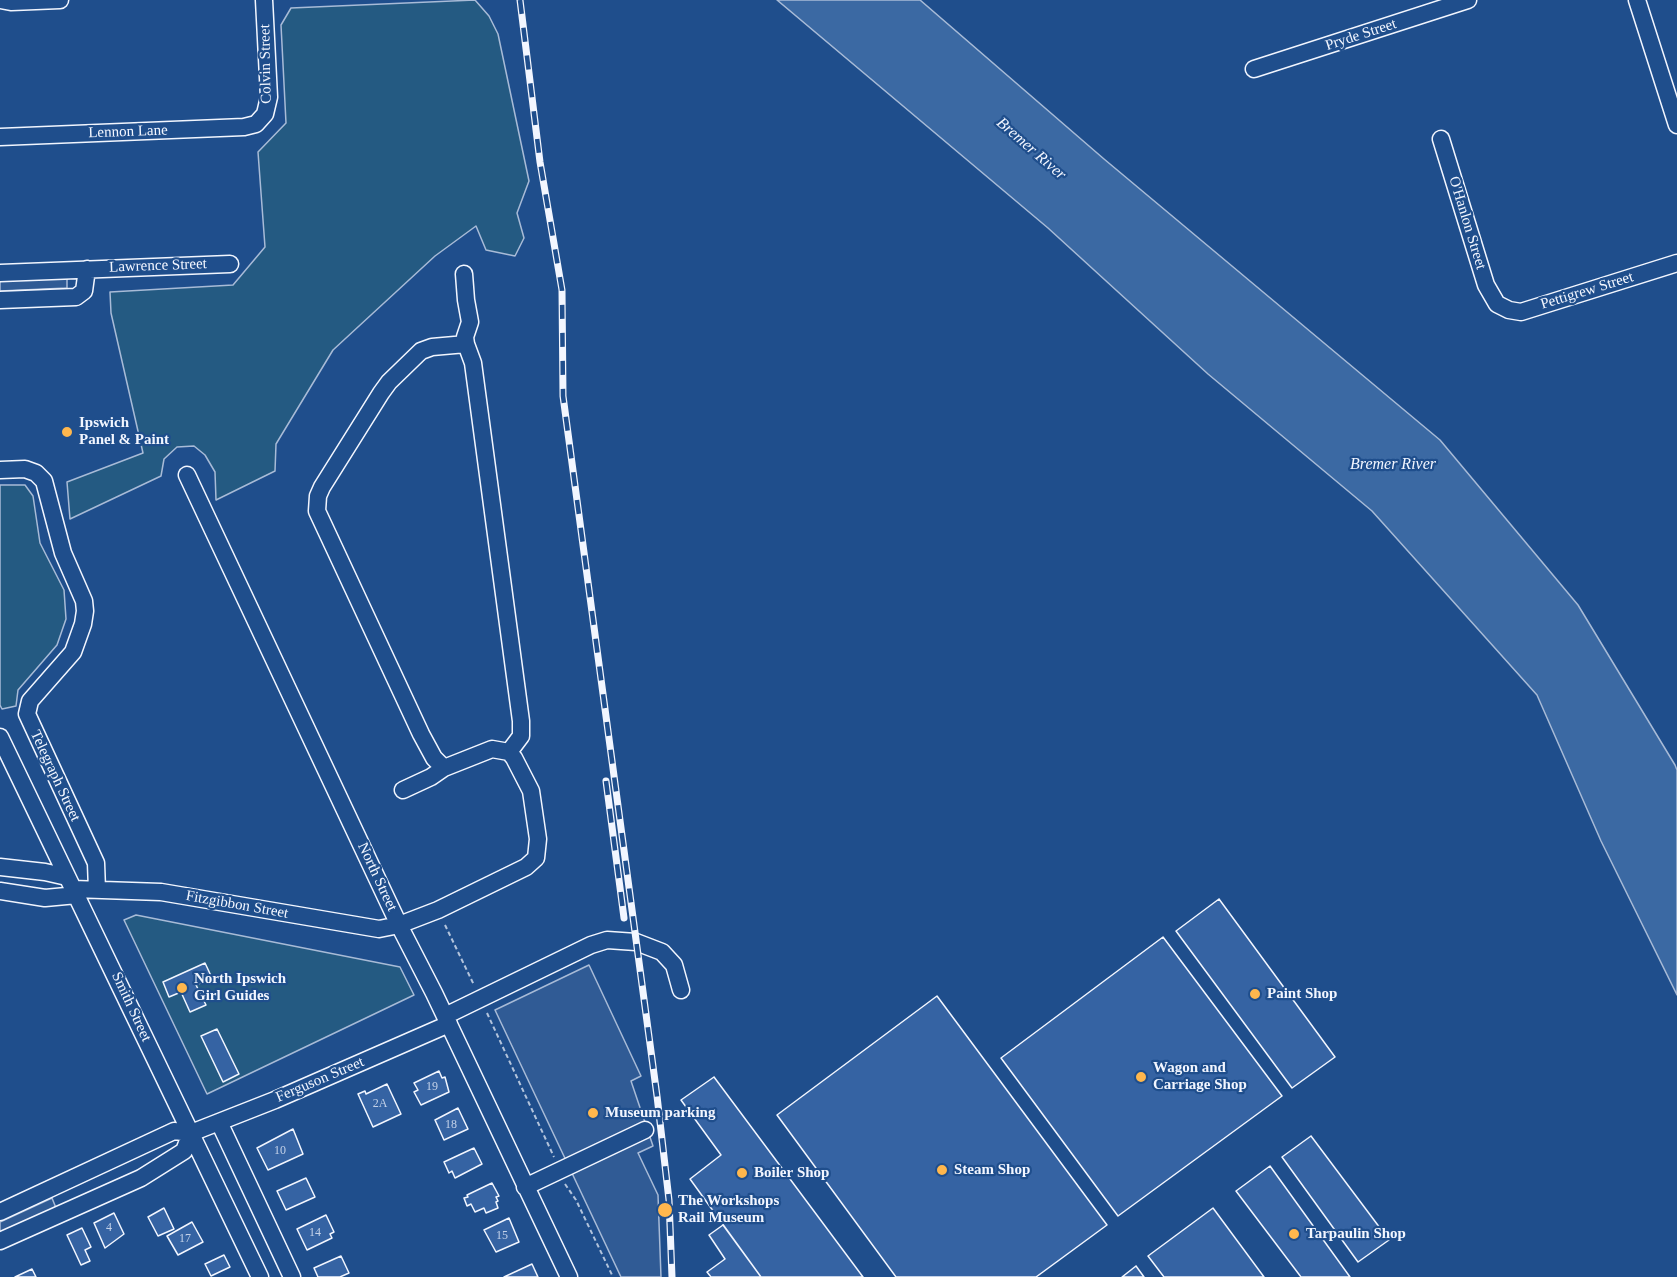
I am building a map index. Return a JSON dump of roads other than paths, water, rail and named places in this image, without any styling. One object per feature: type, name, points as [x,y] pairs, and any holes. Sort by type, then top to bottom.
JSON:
[{"type":"street","points":[[1,0],[11,2],[60,0]]},
{"type":"street","name":"Colvin Street","points":[[256,124],[265,114],[269,97],[264,0]]},
{"type":"street","name":"Pryde Street","points":[[1254,69],[1468,0]]},
{"type":"street","points":[[1636,0],[1677,124]]},
{"type":"street","name":"Lennon Lane","points":[[0,137],[244,127],[256,124]]},
{"type":"street","name":"O'Hanlon Street","points":[[1441,139],[1486,285],[1497,304]]},
{"type":"street","name":"Pettigrew Street","points":[[1497,304],[1509,310],[1521,312],[1677,263]]},
{"type":"street","name":"Lawrence Street","points":[[0,273],[230,264]]},
{"type":"street","points":[[0,300],[76,297],[83,293],[85,288],[87,269]]},
{"type":"street","points":[[403,790],[444,768],[492,748],[509,752],[521,736],[521,721],[473,363],[465,337],[470,322],[464,274]]},
{"type":"street","points":[[444,768],[429,751],[319,518],[316,503],[322,487],[389,382],[421,351],[432,347],[466,344]]},
{"type":"street","name":"Telegraph Street","points":[[0,470],[25,469],[36,473],[44,481],[63,553],[84,600],[83,624],[73,652],[30,701],[27,714],[96,863],[97,890]]},
{"type":"street","name":"North Street","points":[[187,475],[399,925],[447,1020],[569,1277]]},
{"type":"street","name":"Smith Street","points":[[0,737],[260,1277]]},
{"type":"street","name":"Fitzgibbon Street","points":[[0,867],[38,871],[72,887],[160,892],[384,929],[438,910],[526,867],[536,858],[538,839],[531,791],[509,752]]},
{"type":"street","name":"Fitzgibbon Street","points":[[0,891],[37,897],[72,887]]},
{"type":"street","name":"Ferguson Street","points":[[0,1212],[174,1131],[191,1133],[275,1100],[447,1020],[597,943],[613,940],[643,944],[662,951],[672,960],[681,990]]},
{"type":"street","points":[[219,1122],[292,1277]]},
{"type":"street","points":[[525,1187],[645,1130]]},
{"type":"street","points":[[0,1241],[141,1178],[184,1151],[191,1133]]},
{"type":"water","name":"Bremer River","points":[[777,0],[920,0],[1104,159],[1440,440],[1578,605],[1675,765],[1677,770],[1677,995],[1601,841],[1537,695],[1372,511],[1208,374],[1048,228]]},
{"type":"railway","points":[[520,0],[540,162],[562,290],[563,396],[657,1096],[669,1200],[672,1277]]},
{"type":"railway","points":[[606,781],[624,918]]},
{"type":"place","name":"Ipswich Panel & Paint","points":[[67,432]]},
{"type":"place","name":"North Ipswich Girl Guides","points":[[182,988]]},
{"type":"place","name":"Paint Shop","points":[[1255,994]]},
{"type":"place","name":"Wagon and Carriage Shop","points":[[1141,1077]]},
{"type":"place","name":"Museum parking","points":[[593,1113]]},
{"type":"place","name":"Steam Shop","points":[[942,1170]]},
{"type":"place","name":"Boiler Shop","points":[[742,1173]]},
{"type":"place","name":"The Workshops Rail Museum","points":[[665,1210]]},
{"type":"place","name":"Tarpaulin Shop","points":[[1294,1234]]}]
